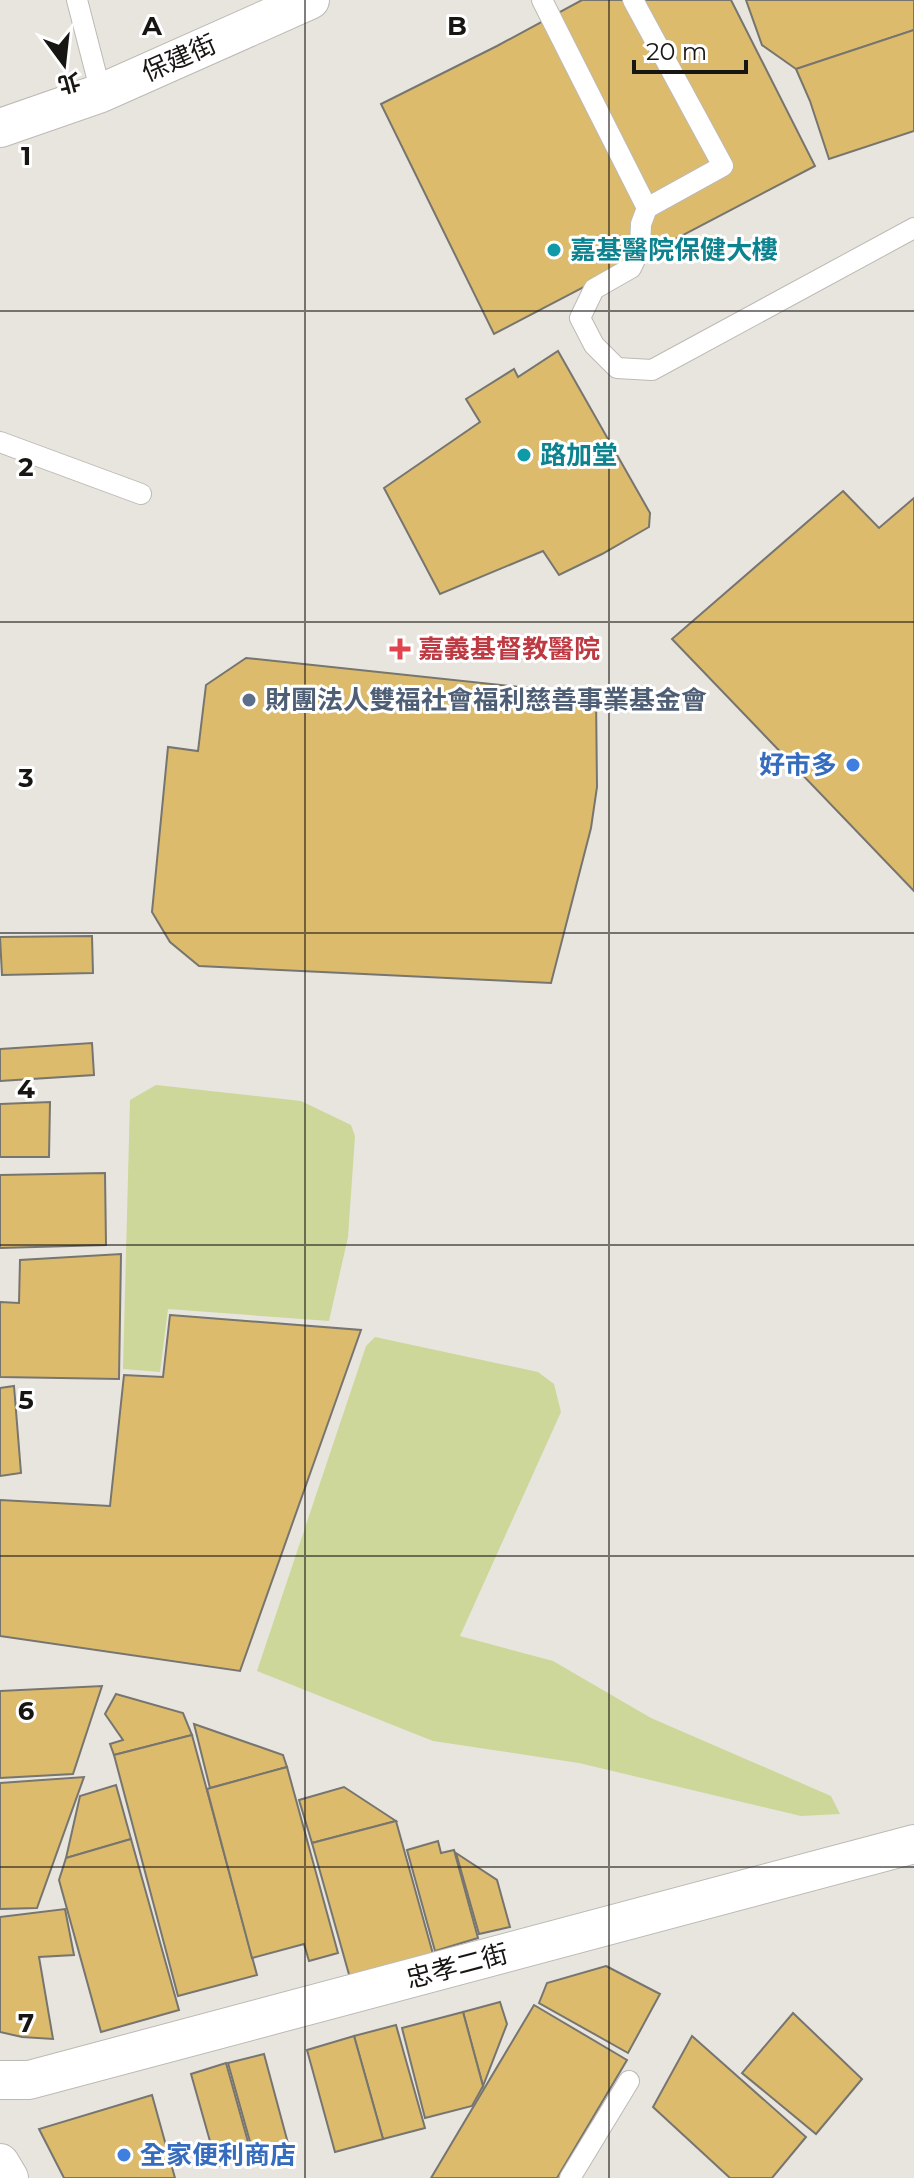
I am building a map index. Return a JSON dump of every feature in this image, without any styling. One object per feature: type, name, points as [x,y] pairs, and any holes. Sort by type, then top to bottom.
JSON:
[{"type":"street","name":"保建街","points":[[0,128],[101,93],[310,0]]},
{"type":"street","name":"忠孝二街","points":[[0,2080],[29,2080],[914,1844]]},
{"type":"street","points":[[0,2163],[9,2178]]},
{"type":"lane","points":[[77,0],[101,93]]},
{"type":"lane","points":[[542,0],[647,208]]},
{"type":"lane","points":[[633,0],[723,166],[647,208],[641,224],[640,249],[631,268],[594,289],[580,318],[594,345],[617,368],[652,370],[914,228]]},
{"type":"lane","points":[[0,442],[141,494]]},
{"type":"lane","points":[[570,2178],[629,2081]]},
{"type":"green space","points":[[156,1085],[301,1101],[351,1125],[355,1136],[348,1237],[329,1321],[168,1309],[160,1372],[123,1369],[130,1100]]},
{"type":"green space","points":[[375,1337],[538,1372],[554,1384],[561,1412],[460,1636],[553,1661],[651,1718],[831,1796],[840,1814],[801,1816],[579,1763],[433,1741],[257,1671],[366,1346]]},
{"type":"building","name":"嘉基醫院保健大樓","points":[[582,0],[731,0],[815,166],[494,334],[381,104]]},
{"type":"building","points":[[746,0],[914,0],[914,30],[796,69],[762,45]]},
{"type":"building","points":[[914,30],[914,131],[829,159],[796,69]]},
{"type":"building","name":"路加堂","points":[[558,351],[650,513],[649,527],[559,575],[543,551],[440,594],[384,488],[480,422],[466,399],[514,369],[518,377]]},
{"type":"building","name":"好市多","points":[[843,491],[879,528],[914,498],[914,891],[672,639]]},
{"type":"building","points":[[246,658],[596,695],[597,787],[591,828],[551,983],[199,966],[170,942],[152,912],[168,747],[198,751],[206,685]]},
{"type":"building","points":[[92,936],[93,973],[2,975],[0,937]]},
{"type":"building","points":[[92,1043],[94,1075],[0,1081],[0,1049]]},
{"type":"building","points":[[50,1102],[49,1157],[0,1157],[0,1104]]},
{"type":"building","points":[[105,1173],[106,1245],[0,1248],[0,1175]]},
{"type":"building","points":[[121,1254],[119,1379],[0,1377],[0,1302],[19,1303],[20,1260]]},
{"type":"building","points":[[170,1315],[361,1330],[240,1671],[0,1636],[0,1500],[110,1506],[124,1375],[163,1377]]},
{"type":"building","points":[[14,1386],[21,1473],[0,1476],[0,1388]]},
{"type":"building","points":[[102,1686],[73,1774],[0,1778],[0,1691]]},
{"type":"building","points":[[116,1694],[183,1713],[192,1735],[114,1755],[110,1744],[123,1740],[105,1714]]},
{"type":"building","points":[[194,1724],[283,1755],[287,1767],[210,1788]]},
{"type":"building","points":[[192,1735],[257,1975],[178,1996],[114,1755]]},
{"type":"building","points":[[287,1767],[338,1953],[309,1961],[304,1944],[252,1958],[207,1789]]},
{"type":"building","points":[[84,1777],[37,1908],[0,1909],[0,1783]]},
{"type":"building","points":[[116,1785],[131,1839],[66,1858],[80,1796]]},
{"type":"building","points":[[344,1787],[396,1821],[312,1843],[299,1800]]},
{"type":"building","points":[[396,1821],[433,1954],[350,1978],[312,1843]]},
{"type":"building","points":[[131,1839],[179,2010],[101,2032],[59,1880],[66,1858]]},
{"type":"building","points":[[438,1841],[441,1853],[454,1850],[478,1938],[435,1951],[407,1850]]},
{"type":"building","points":[[456,1853],[497,1880],[510,1927],[479,1934]]},
{"type":"building","points":[[65,1909],[74,1955],[39,1957],[53,2039],[0,2032],[0,1917]]},
{"type":"building","points":[[606,1966],[660,1994],[628,2053],[539,2003],[547,1983]]},
{"type":"building","points":[[500,2002],[507,2024],[483,2086],[463,2012]]},
{"type":"building","points":[[534,2005],[627,2060],[557,2178],[431,2178]]},
{"type":"building","points":[[463,2012],[483,2086],[472,2106],[425,2118],[402,2028]]},
{"type":"building","points":[[793,2013],[862,2079],[816,2134],[742,2073]]},
{"type":"building","points":[[396,2025],[425,2128],[383,2139],[354,2036]]},
{"type":"building","points":[[354,2036],[383,2139],[335,2152],[307,2050]]},
{"type":"building","points":[[692,2036],[806,2137],[772,2178],[730,2178],[653,2107]]},
{"type":"building","points":[[264,2054],[289,2147],[254,2156],[228,2063]]},
{"type":"building","points":[[226,2063],[252,2156],[217,2166],[191,2074]]},
{"type":"building","points":[[152,2095],[175,2178],[64,2178],[39,2129]]},
{"type":"place","name":"嘉基醫院保健大樓","points":[[554,250]]},
{"type":"place","name":"路加堂","points":[[524,455]]},
{"type":"place","name":"嘉義基督教醫院","points":[[400,649]]},
{"type":"place","name":"財團法人雙福社會福利慈善事業基金會","points":[[249,700]]},
{"type":"place","name":"好市多","points":[[853,765]]},
{"type":"place","name":"全家便利商店","points":[[124,2155]]}]
